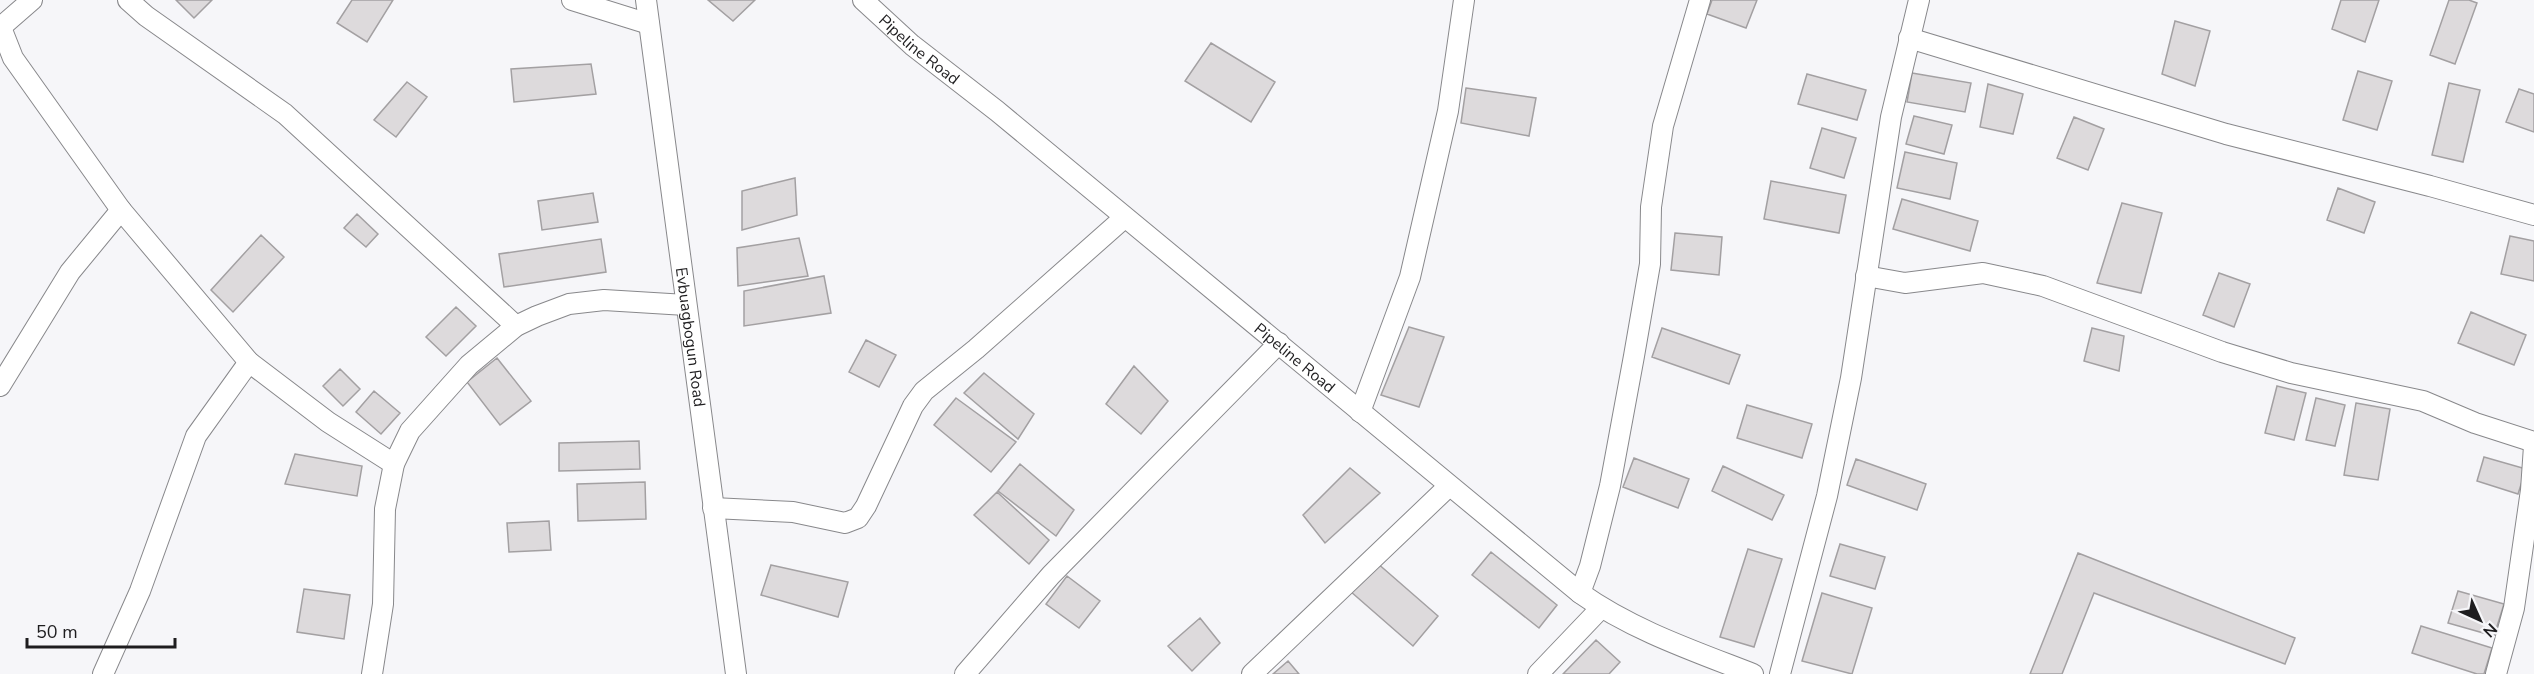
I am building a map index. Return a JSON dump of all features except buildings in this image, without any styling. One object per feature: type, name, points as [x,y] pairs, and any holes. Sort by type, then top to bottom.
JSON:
[{"type":"street","points":[[32,0],[1,26],[7,63],[122,210],[249,362],[328,422],[394,464]]},
{"type":"street","points":[[128,0],[146,16],[285,114],[516,326]]},
{"type":"street","points":[[572,0],[649,24]]},
{"type":"street","name":"Evbuagbogun Road","points":[[646,0],[736,674]]},
{"type":"street","name":"Pipeline Road","points":[[863,0],[912,45],[997,111],[1580,593],[1601,608],[1688,649],[1753,674]]},
{"type":"street","points":[[1360,412],[1410,278],[1448,111],[1464,0]]},
{"type":"street","points":[[1580,593],[1590,566],[1610,486],[1634,356],[1650,264],[1652,207],[1663,126],[1700,0]]},
{"type":"street","points":[[1780,674],[1827,496],[1851,378],[1891,117],[1918,0]]},
{"type":"street","points":[[1909,38],[2226,134],[2534,215]]},
{"type":"street","points":[[0,386],[70,272],[122,210]]},
{"type":"street","points":[[713,508],[793,512],[845,523],[858,518],[866,506],[913,406],[924,391],[976,349],[1125,218]]},
{"type":"street","points":[[1866,276],[1905,283],[1983,273],[2043,286],[2222,352],[2291,374],[2423,400],[2475,423],[2534,444],[2532,490],[2514,608],[2496,674]]},
{"type":"street","points":[[372,674],[383,604],[385,509],[394,464],[410,431],[469,365],[516,326],[537,316],[569,304],[604,300],[686,305]]},
{"type":"street","points":[[965,674],[1051,575],[1279,343]]},
{"type":"street","points":[[103,674],[140,591],[196,436],[249,362]]},
{"type":"street","points":[[1252,674],[1449,486]]},
{"type":"street","points":[[1538,674],[1601,608]]}]
